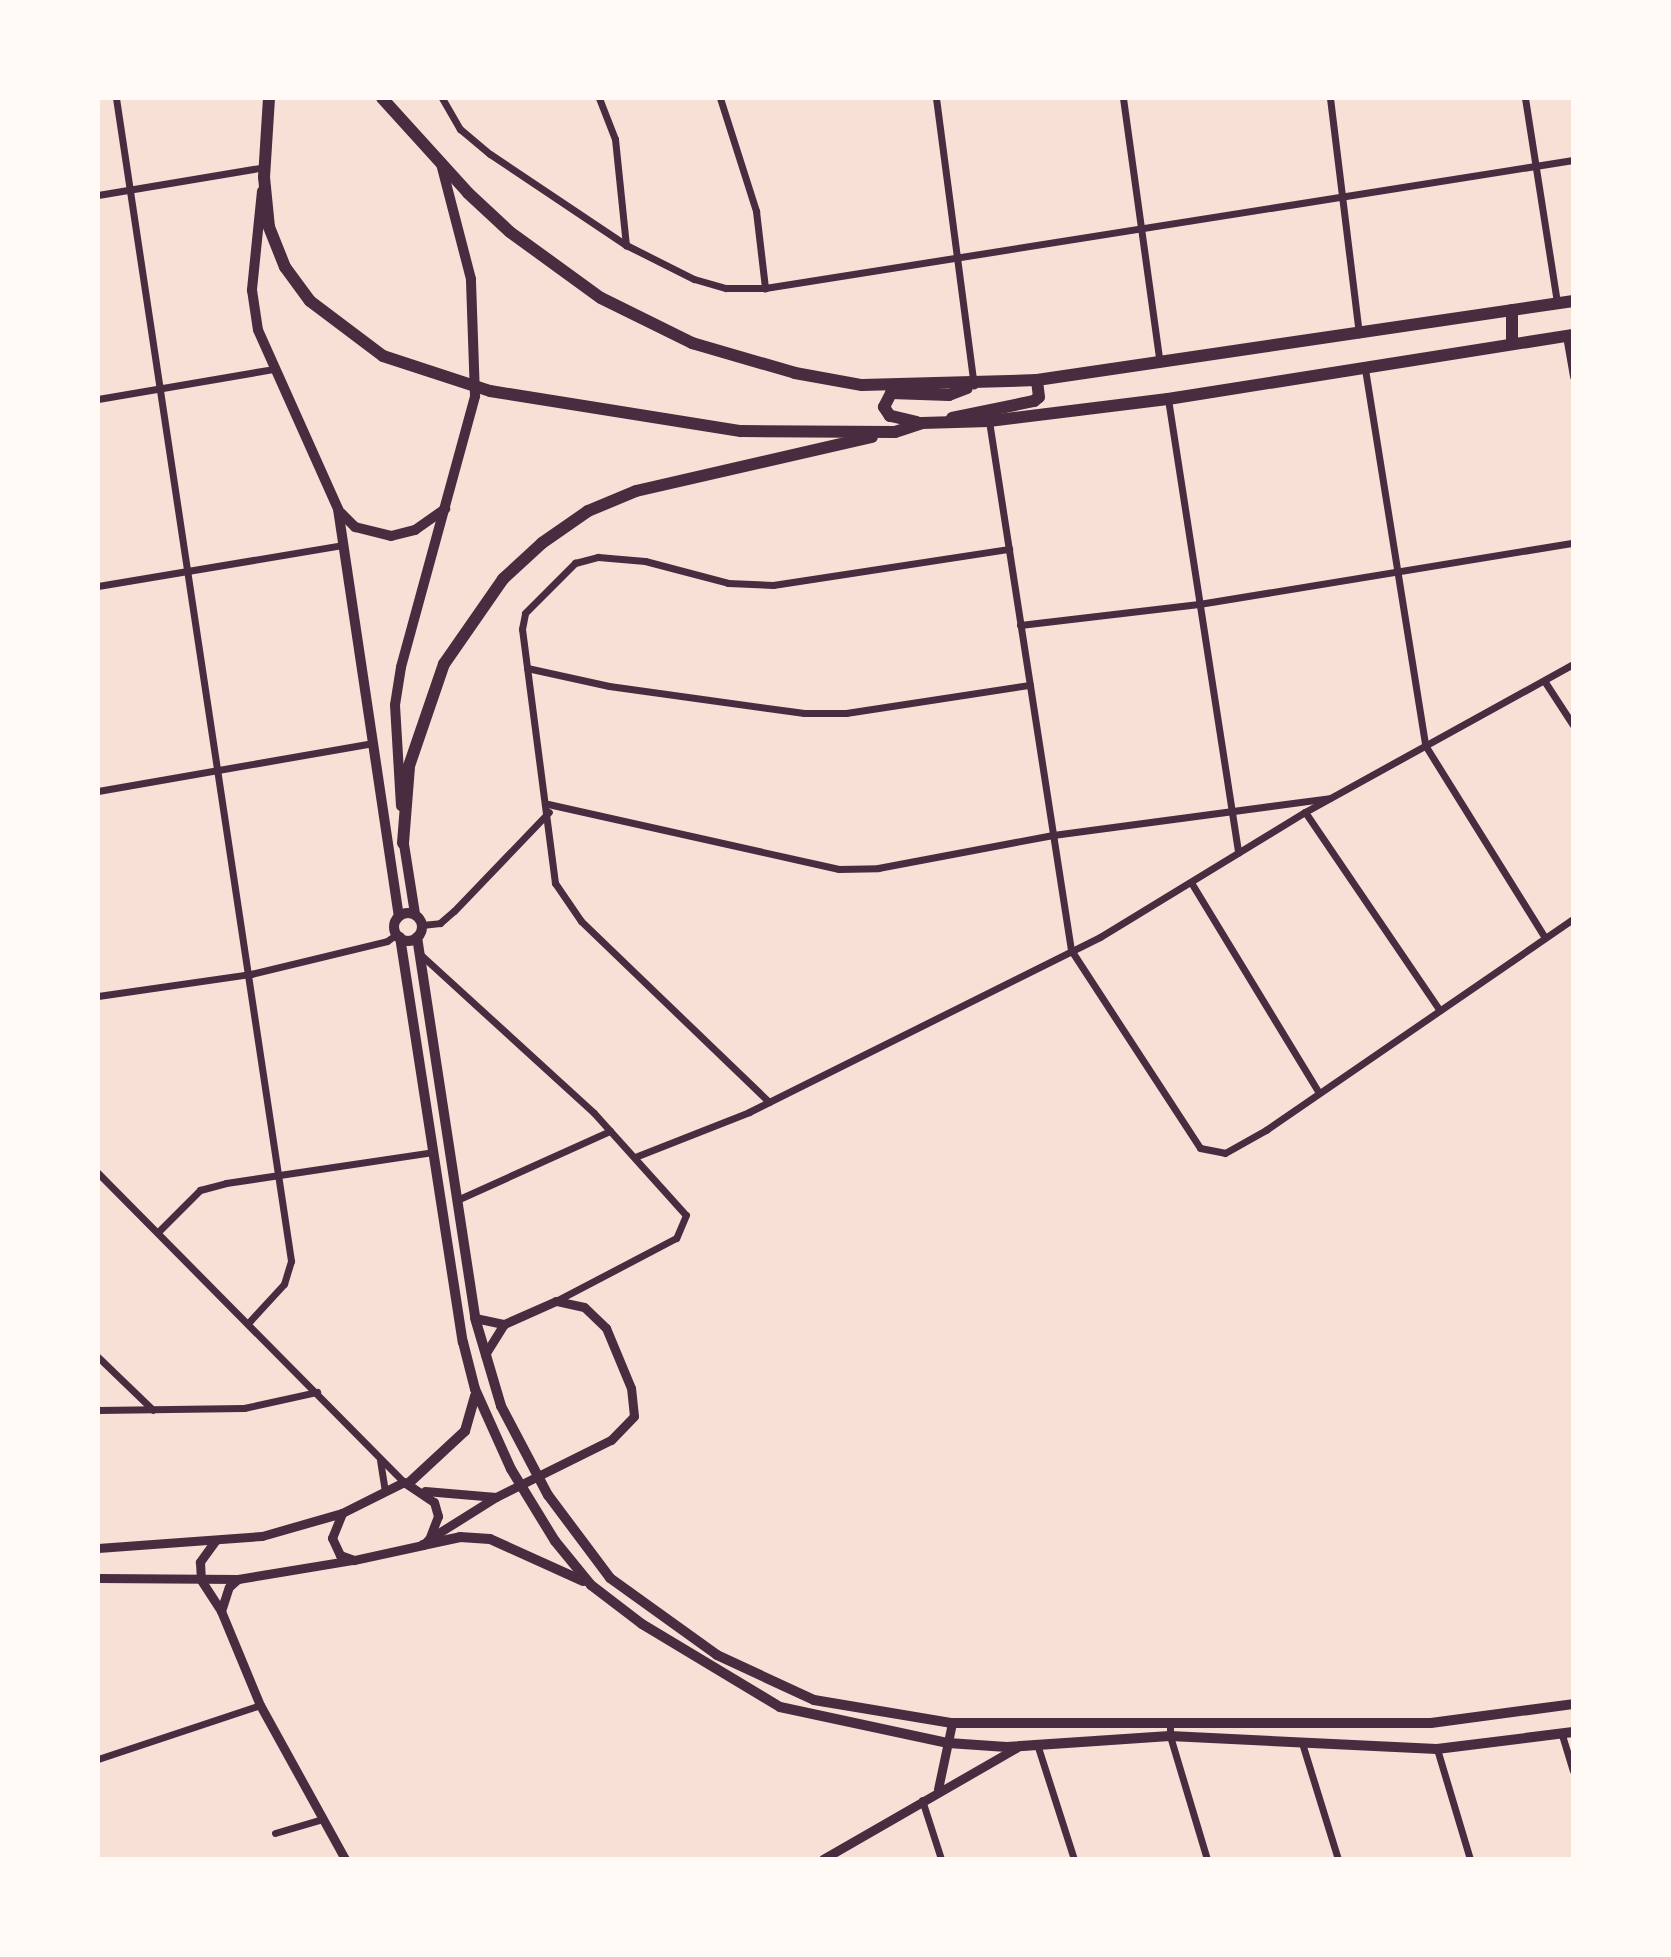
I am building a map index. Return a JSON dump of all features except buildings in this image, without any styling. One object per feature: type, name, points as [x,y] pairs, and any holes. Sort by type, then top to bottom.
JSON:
[{"type":"main road","points":[[269,98],[252,290],[258,330],[338,509],[399,916],[398,936],[475,1389],[531,1507],[591,1585]]},
{"type":"main road","points":[[270,113],[278,98]]},
{"type":"main road","points":[[382,98],[510,232],[601,298],[692,343],[744,361],[862,385],[974,385],[1037,380],[1573,301]]},
{"type":"main road","points":[[441,163],[471,279],[476,343],[475,396],[414,612],[395,705],[403,843],[415,914],[422,925],[417,937],[475,1318],[484,1357],[528,1461],[548,1495],[610,1578],[717,1655],[814,1700],[952,1723],[1431,1723],[1573,1704]]},
{"type":"main road","points":[[264,172],[269,227],[285,267],[310,301],[383,356],[406,366],[453,383],[669,423],[741,431],[895,432]]},
{"type":"main road","points":[[1512,310],[1512,343]]},
{"type":"main road","points":[[974,385],[949,395],[891,393],[884,407],[894,420],[922,423],[989,421],[1168,399],[1365,369],[1571,332]]},
{"type":"main road","points":[[942,422],[1034,401],[1039,397],[1037,380]]},
{"type":"main road","points":[[403,843],[409,766],[444,664],[503,579],[542,543],[588,511],[636,491],[895,432],[922,423]]},
{"type":"main road","points":[[338,509],[355,527],[391,536],[415,530],[445,509]]},
{"type":"main road","points":[[399,916],[415,914]]},
{"type":"main road","points":[[398,936],[417,937]]},
{"type":"main road","points":[[407,1482],[465,1431],[475,1389]]},
{"type":"main road","points":[[426,1542],[460,1537],[490,1539],[591,1585],[759,1699],[827,1720],[948,1743],[1019,1746],[1170,1736],[1437,1749],[1567,1733]]},
{"type":"street","points":[[116,98],[251,974],[291,1261],[284,1284],[250,1321]]},
{"type":"street","points":[[442,98],[460,129],[490,154],[626,245],[694,279],[726,288],[765,288],[1573,160]]},
{"type":"street","points":[[599,98],[615,139],[626,245]]},
{"type":"street","points":[[720,98],[756,211],[765,288]]},
{"type":"street","points":[[936,98],[974,385]]},
{"type":"street","points":[[1123,98],[1160,363]]},
{"type":"street","points":[[1330,98],[1359,334]]},
{"type":"street","points":[[1525,98],[1557,303]]},
{"type":"street","points":[[98,195],[264,172]]},
{"type":"street","points":[[1571,332],[1573,376]]},
{"type":"street","points":[[98,399],[274,369]]},
{"type":"street","points":[[1365,369],[1400,573],[1425,745],[1545,938]]},
{"type":"street","points":[[1168,399],[1238,853]]},
{"type":"street","points":[[989,421],[1071,950],[1200,1148],[1225,1153],[1573,919]]},
{"type":"street","points":[[1020,625],[1199,604],[1573,543]]},
{"type":"street","points":[[98,586],[344,545]]},
{"type":"street","points":[[769,1102],[581,921],[555,883],[548,808],[522,629],[525,613],[575,563],[598,557],[645,561],[728,583],[773,585],[1009,549]]},
{"type":"street","points":[[635,1157],[769,1102],[1071,950],[1192,884],[1305,812],[1336,798],[1573,664]]},
{"type":"street","points":[[527,668],[609,686],[804,713],[846,713],[1030,685]]},
{"type":"street","points":[[1545,682],[1573,725]]},
{"type":"street","points":[[98,791],[372,743]]},
{"type":"street","points":[[548,808],[839,869],[878,868],[1053,835],[1229,809],[1336,798]]},
{"type":"street","points":[[422,925],[440,923],[454,911],[548,808]]},
{"type":"street","points":[[1305,812],[1439,1009]]},
{"type":"street","points":[[1192,884],[1318,1091]]},
{"type":"street","points":[[98,996],[251,974],[398,936]]},
{"type":"street","points":[[421,955],[610,1131],[682,1206],[686,1215],[676,1238],[556,1301],[504,1324],[484,1357]]},
{"type":"street","points":[[457,1200],[610,1131]]},
{"type":"street","points":[[159,1231],[200,1190],[433,1152]]},
{"type":"street","points":[[98,1173],[250,1321],[407,1482],[425,1491],[496,1497]]},
{"type":"street","points":[[98,1578],[238,1579],[354,1560],[426,1542],[496,1497],[611,1440],[634,1416],[631,1388],[606,1328],[584,1307],[556,1301]]},
{"type":"street","points":[[475,1318],[504,1324]]},
{"type":"street","points":[[98,1357],[153,1410]]},
{"type":"street","points":[[98,1410],[244,1408],[317,1392]]},
{"type":"street","points":[[378,1454],[385,1490]]},
{"type":"street","points":[[99,1548],[215,1541],[300,1529],[407,1482]]},
{"type":"street","points":[[425,1491],[438,1516],[426,1542]]},
{"type":"street","points":[[342,1513],[333,1546],[354,1560]]},
{"type":"street","points":[[215,1541],[200,1562],[201,1580],[221,1611],[260,1705],[345,1859]]},
{"type":"street","points":[[221,1611],[229,1587],[238,1579]]},
{"type":"street","points":[[98,1759],[260,1705]]},
{"type":"street","points":[[1170,1721],[1170,1736],[1207,1859]]},
{"type":"street","points":[[938,1789],[952,1723]]},
{"type":"street","points":[[1567,1733],[1573,1770]]},
{"type":"street","points":[[1302,1743],[1338,1859]]},
{"type":"street","points":[[1037,1744],[1074,1859]]},
{"type":"street","points":[[823,1859],[938,1789],[1019,1746]]},
{"type":"street","points":[[1437,1749],[1470,1859]]},
{"type":"street","points":[[922,1799],[941,1859]]},
{"type":"street","points":[[275,1833],[323,1819]]}]
